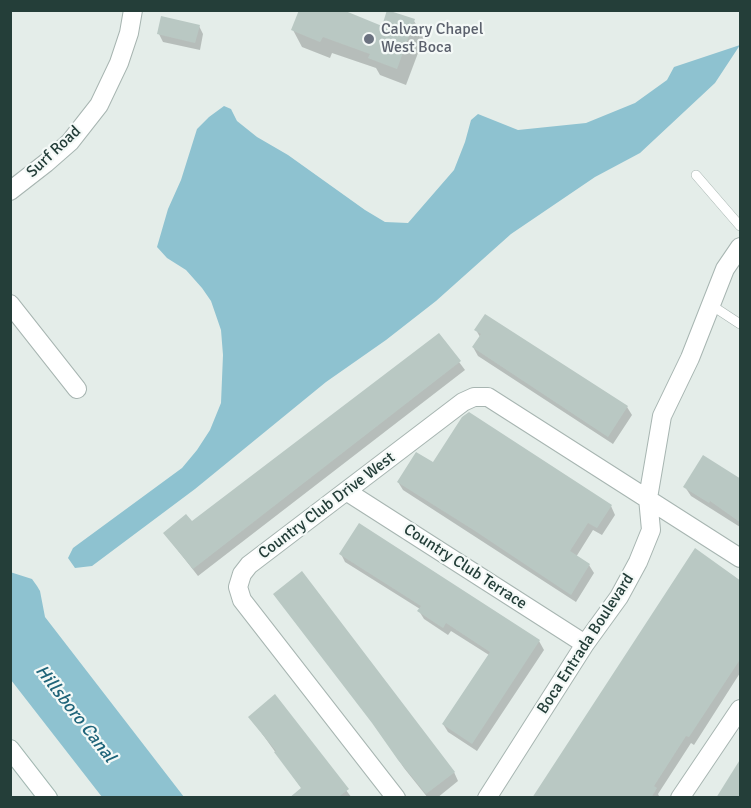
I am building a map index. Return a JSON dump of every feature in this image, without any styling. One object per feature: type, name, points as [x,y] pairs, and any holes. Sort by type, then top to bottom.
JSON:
[{"type":"street","name":"Surf Road","points":[[10,191],[69,142],[99,105],[119,63],[129,33],[133,10]]},
{"type":"street","name":"Boca Entrada Boulevard","points":[[487,798],[585,644],[619,597],[638,562],[651,530],[648,498],[662,416],[690,358],[725,269],[741,247]]},
{"type":"street","points":[[10,304],[77,389]]},
{"type":"street","name":"Country Club Drive West","points":[[396,798],[242,600],[238,587],[242,574],[249,565],[463,402],[474,397],[488,397],[741,558]]},
{"type":"street","name":"Country Club Terrace","points":[[346,491],[585,644]]},
{"type":"street","points":[[680,798],[741,709]]},
{"type":"street","points":[[10,749],[48,798]]},
{"type":"lane","points":[[696,175],[741,226]]},
{"type":"lane","points":[[711,305],[741,324]]},
{"type":"water","points":[[740,45],[715,83],[640,153],[595,177],[511,234],[436,301],[326,382],[195,489],[92,566],[75,568],[68,558],[73,548],[182,468],[210,430],[221,403],[223,355],[221,330],[211,301],[186,270],[167,258],[157,247],[197,129],[209,117],[224,106],[231,109],[237,121],[257,137],[288,155],[365,210],[385,222],[408,223],[454,170],[471,120],[478,114],[518,130],[586,123],[635,103],[667,80],[674,67]]},
{"type":"water","name":"Hillsboro Canal","points":[[10,572],[32,579],[40,591],[45,617],[184,797],[102,797],[11,680]]},
{"type":"building","name":"Calvary Chapel West Boca","points":[[299,10],[343,10],[382,26],[387,10],[415,19],[397,69],[368,58],[370,54],[323,37],[320,42],[291,30]]},
{"type":"building","points":[[161,16],[200,25],[195,43],[157,34]]},
{"type":"building","points":[[485,314],[628,406],[608,437],[472,347],[481,334],[474,330]]},
{"type":"building","points":[[439,333],[461,361],[193,569],[163,533],[186,514],[192,521]]},
{"type":"building","points":[[469,412],[612,505],[597,528],[588,523],[570,551],[590,564],[571,595],[397,482],[416,452],[433,462],[462,417]]},
{"type":"building","points":[[703,455],[741,479],[741,523],[710,501],[709,503],[683,487]]},
{"type":"building","points":[[359,523],[540,640],[472,744],[442,724],[490,652],[446,623],[443,628],[417,611],[421,606],[339,554]]},
{"type":"building","points":[[695,548],[741,581],[741,658],[689,737],[686,736],[654,786],[657,788],[651,798],[532,798]]},
{"type":"building","points":[[302,571],[455,772],[426,794],[273,594]]},
{"type":"building","points":[[275,694],[349,789],[337,798],[289,798],[301,788],[274,752],[276,751],[248,717]]},
{"type":"building","points":[[741,758],[741,798],[716,798]]},
{"type":"place","name":"Calvary Chapel West Boca","points":[[369,39]]}]
